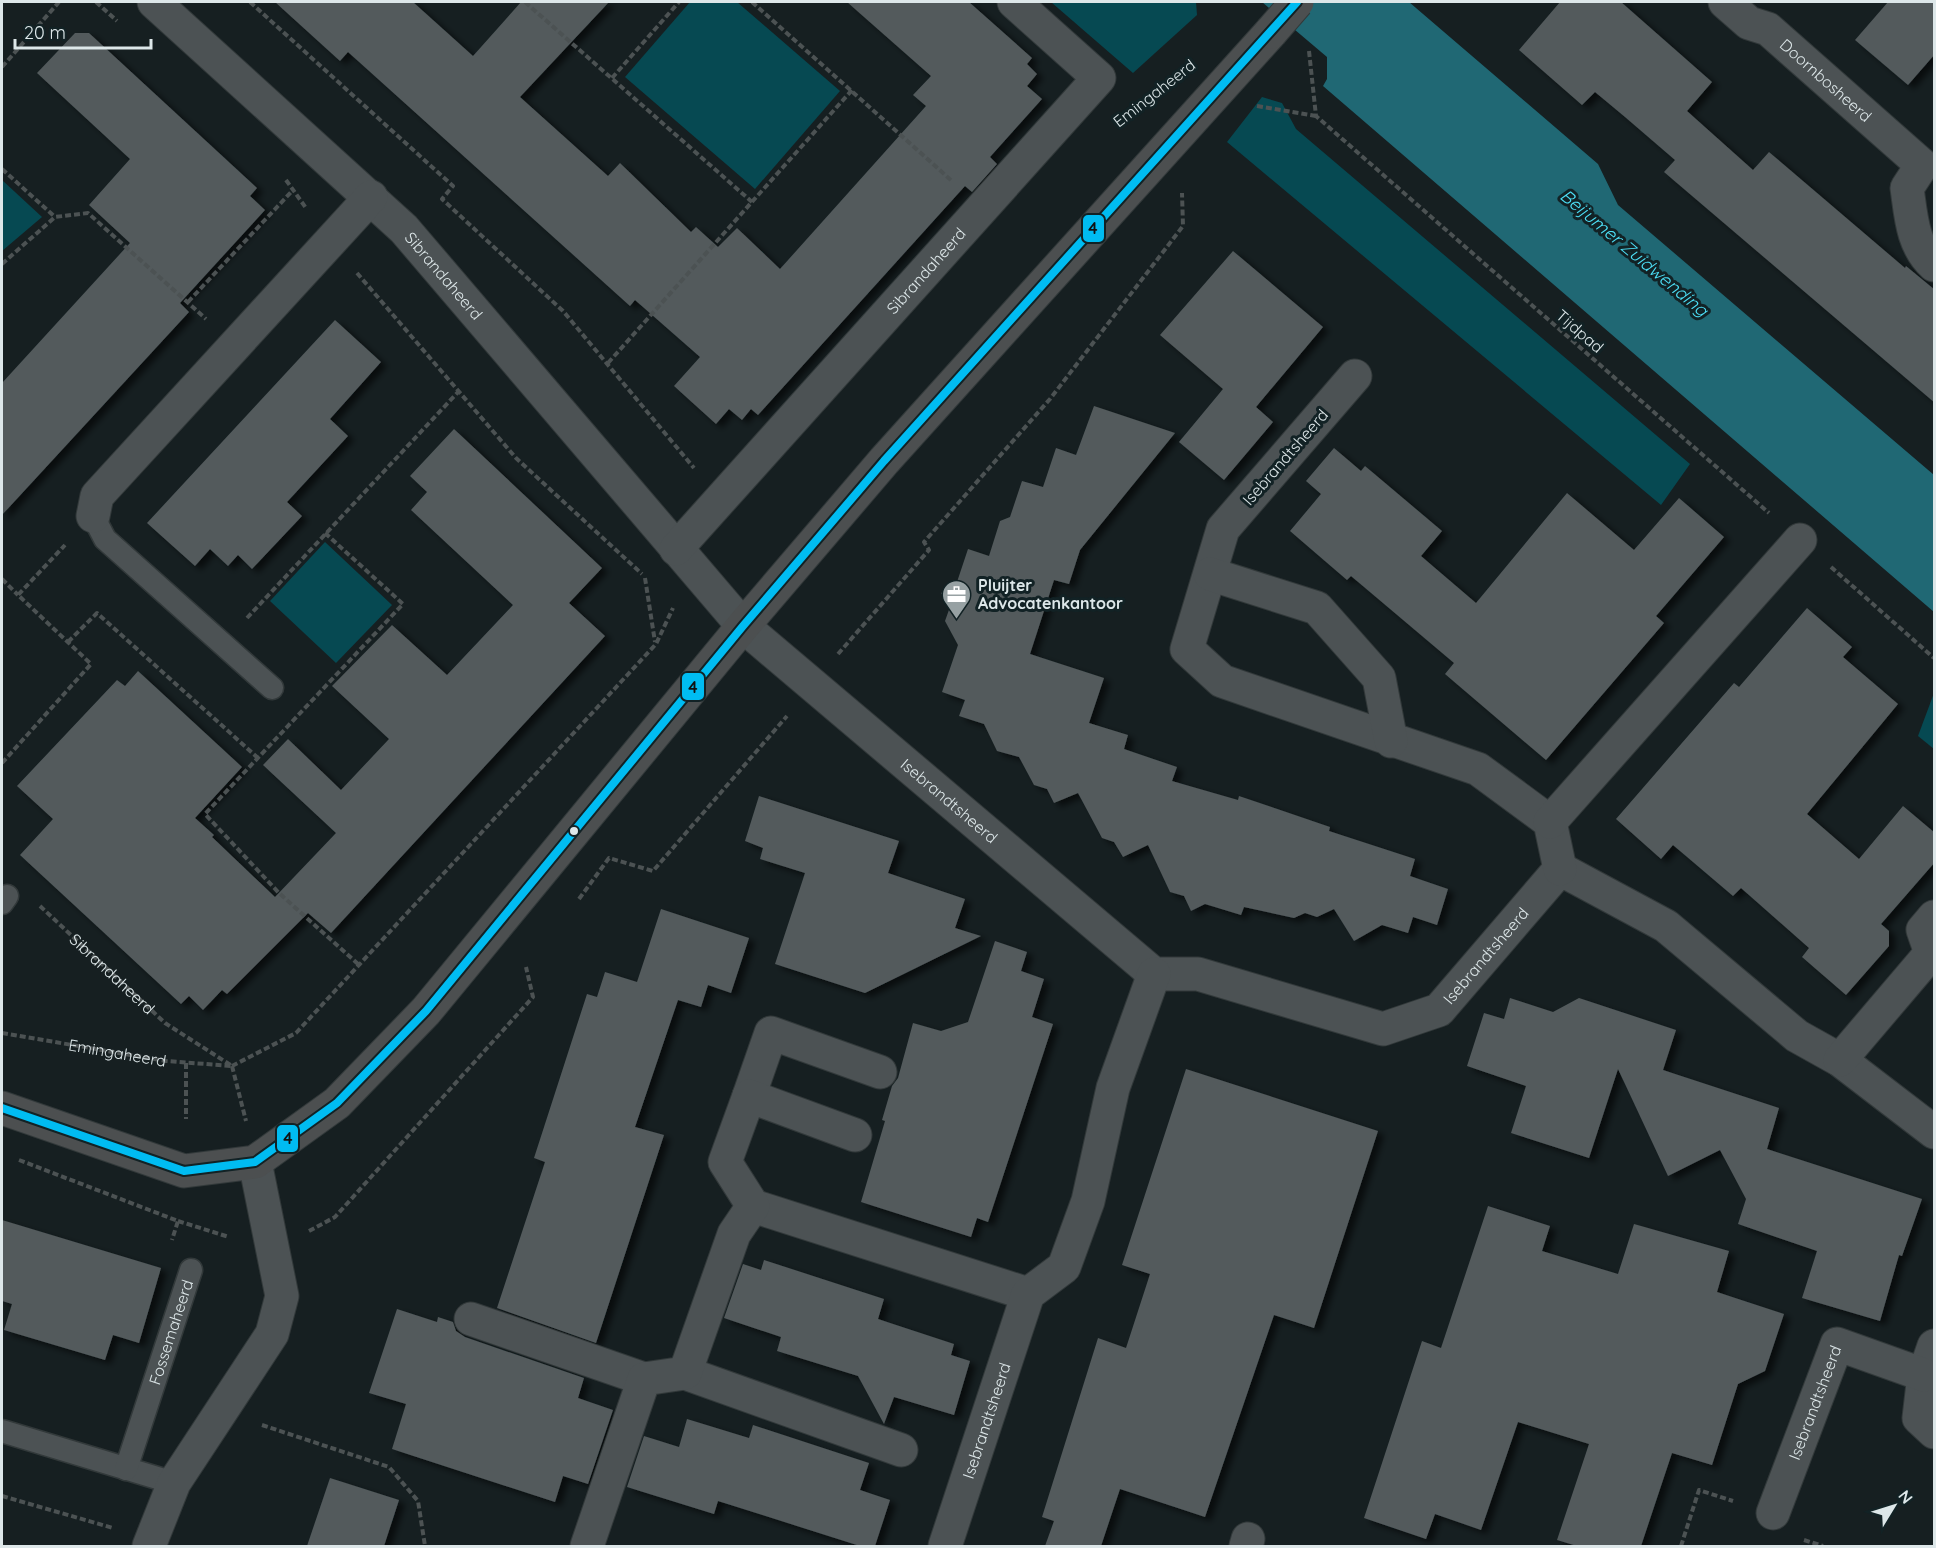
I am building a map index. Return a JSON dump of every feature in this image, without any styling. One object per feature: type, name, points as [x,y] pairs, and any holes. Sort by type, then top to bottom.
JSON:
[{"type":"street","name":"Sibrandaheerd","points":[[154,2],[405,229],[743,626]]},
{"type":"street","name":"Sibrandaheerd","points":[[684,559],[719,499],[1099,78],[1014,2]]},
{"type":"street","points":[[2,1108],[184,1171],[255,1162],[337,1103],[426,1011],[743,626],[884,461],[1297,2]]},
{"type":"street","name":"Doornbosheerd","points":[[1725,2],[1749,23],[1768,29],[1928,158],[1907,188],[1914,233],[1923,255],[1935,265]]},
{"type":"street","points":[[93,516],[98,496],[371,197]]},
{"type":"street","name":"Isebrandtsheerd","points":[[1355,376],[1223,529],[1187,649],[1222,681],[1391,741],[1478,769],[1550,822]]},
{"type":"street","points":[[1800,540],[1550,822],[1560,869],[1666,926],[1797,1036],[1840,1060],[1935,1132]]},
{"type":"street","points":[[1210,574],[1317,608],[1379,678],[1391,741]]},
{"type":"street","name":"Isebrandtsheerd","points":[[743,626],[1155,974],[1198,974],[1383,1029],[1439,1010],[1560,869]]},
{"type":"street","points":[[1840,1060],[1931,953],[1923,930],[1935,917]]},
{"type":"street","points":[[880,1072],[771,1033],[725,1162],[753,1206],[1028,1294],[1064,1267],[1088,1201],[1113,1088],[1155,974]]},
{"type":"street","points":[[749,1096],[855,1135]]},
{"type":"street","points":[[150,1543],[174,1483],[272,1334],[282,1296],[255,1162]]},
{"type":"street","points":[[685,1373],[734,1234],[753,1206]]},
{"type":"street","name":"Isebrandtsheerd","points":[[945,1546],[1028,1294]]},
{"type":"street","points":[[471,1319],[644,1379],[685,1373],[901,1450]]},
{"type":"street","name":"Isebrandtsheerd","points":[[1757,1509],[1837,1344],[1929,1360],[1919,1418],[1935,1432]]},
{"type":"street","points":[[587,1546],[644,1379]]},
{"type":"lane","points":[[93,516],[105,539],[272,688]]},
{"type":"lane","name":"Fossemaheerd","points":[[126,1469],[191,1270]]},
{"type":"lane","points":[[2,1431],[174,1483]]},
{"type":"path","points":[[2,67],[59,2]]},
{"type":"path","points":[[96,2],[122,25]]},
{"type":"path","points":[[250,2],[453,186],[442,199],[563,311],[719,499]]},
{"type":"path","points":[[525,2],[752,202]]},
{"type":"path","points":[[612,78],[678,2]]},
{"type":"path","points":[[752,2],[982,209]]},
{"type":"path","points":[[1252,105],[1316,116],[1309,47]]},
{"type":"path","name":"Emingaheerd","points":[[1119,119],[1174,78]]},
{"type":"path","points":[[608,363],[852,90]]},
{"type":"path","name":"Tijdpad","points":[[1316,116],[1935,658]]},
{"type":"path","points":[[2,169],[55,218]]},
{"type":"path","points":[[282,174],[331,241],[516,458],[645,578],[656,644]]},
{"type":"path","points":[[579,899],[609,858],[653,871],[929,550],[924,542],[1050,399],[1183,226],[1182,182]]},
{"type":"path","points":[[188,302],[293,190]]},
{"type":"path","points":[[2,264],[55,218],[88,213],[235,346]]},
{"type":"path","points":[[223,644],[459,391]]},
{"type":"path","points":[[18,595],[93,516]]},
{"type":"path","points":[[326,533],[403,604],[205,814],[279,893],[358,965]]},
{"type":"path","points":[[645,578],[684,559]]},
{"type":"path","points":[[255,1162],[232,1066],[296,1033],[656,644],[684,559]]},
{"type":"path","points":[[2,579],[91,664],[2,763]]},
{"type":"path","points":[[68,642],[97,613],[258,758]]},
{"type":"path","name":"Sibrandaheerd","points":[[35,901],[165,1023],[232,1066]]},
{"type":"path","points":[[308,1232],[335,1217],[533,997],[526,967]]},
{"type":"path","name":"Emingaheerd","points":[[2,1033],[186,1063],[232,1066]]},
{"type":"path","points":[[186,1063],[186,1119]]},
{"type":"path","points":[[13,1158],[178,1221],[239,1241]]},
{"type":"path","name":"Fossemaheerd","points":[[178,1221],[166,1262],[191,1270]]},
{"type":"path","points":[[222,1411],[389,1467],[418,1501],[425,1546]]},
{"type":"path","points":[[1681,1546],[1699,1490],[1757,1509]]},
{"type":"path","points":[[2,1496],[150,1543]]},
{"type":"shaded area","points":[[690,2],[737,2],[840,91],[755,189],[625,77]]},
{"type":"shaded area","points":[[1051,2],[1196,2],[1197,15],[1133,73]]},
{"type":"shaded area","points":[[1262,97],[1282,103],[1296,129],[1690,464],[1661,505],[1227,142]]},
{"type":"shaded area","points":[[2,180],[42,217],[2,251]]},
{"type":"shaded area","points":[[325,542],[392,605],[336,663],[270,601]]},
{"type":"shaded area","points":[[1934,693],[1934,749],[1918,736]]},
{"type":"water","name":"Beijumer Zuidwending","points":[[1262,2],[1409,2],[1598,164],[1618,205],[1934,475],[1934,612],[1323,86],[1327,79],[1327,57]]},
{"type":"building","points":[[275,2],[413,2],[473,56],[521,2],[609,2],[520,97],[608,176],[620,163],[691,232],[696,227],[718,247],[737,228],[780,269],[926,106],[913,95],[931,76],[847,2],[969,2],[1032,58],[1027,64],[1037,74],[1027,86],[1042,99],[990,157],[997,164],[972,192],[965,186],[758,415],[751,409],[742,420],[729,409],[716,424],[674,386],[700,357],[635,300],[630,306],[348,52],[340,61]]},
{"type":"building","points":[[1560,2],[1621,2],[1712,82],[1687,111],[1753,170],[1769,152],[1905,268],[1906,266],[1935,290],[1935,403],[1664,172],[1675,160],[1625,117],[1595,92],[1582,105],[1519,50]]},
{"type":"building","points":[[1888,2],[1935,2],[1935,54],[1908,85],[1855,40]]},
{"type":"building","points":[[75,33],[89,33],[257,188],[250,196],[265,210],[180,303],[189,312],[2,515],[2,383],[130,243],[89,205],[130,159],[37,73]]},
{"type":"building","points":[[1233,251],[1323,327],[1256,407],[1273,422],[1224,480],[1179,442],[1223,389],[1160,335]]},
{"type":"building","points":[[335,320],[381,362],[330,419],[348,436],[287,502],[302,516],[252,569],[238,555],[228,566],[210,549],[195,566],[147,523]]},
{"type":"building","points":[[1094,406],[1175,433],[1080,550],[1069,584],[1054,580],[1030,654],[1104,678],[1089,723],[1128,735],[1124,749],[1177,767],[1172,781],[1238,800],[1239,796],[1330,827],[1329,831],[1415,859],[1410,876],[1448,889],[1437,925],[1413,917],[1408,933],[1382,925],[1354,941],[1334,909],[1317,917],[1305,913],[1294,918],[1244,907],[1241,915],[1205,904],[1191,911],[1184,896],[1170,892],[1148,845],[1123,857],[1114,842],[1102,838],[1078,793],[1054,803],[1047,789],[1034,785],[1019,757],[997,751],[984,724],[959,716],[965,700],[942,692],[958,645],[945,621],[950,607],[941,593],[956,585],[968,549],[989,556],[1000,521],[1010,517],[1022,481],[1043,487],[1056,448],[1076,455]]},
{"type":"building","points":[[454,429],[602,568],[569,603],[605,636],[331,933],[308,913],[227,994],[222,990],[203,1010],[189,996],[181,1004],[20,855],[53,819],[17,786],[117,680],[125,686],[138,671],[242,767],[195,818],[275,897],[336,833],[263,765],[288,739],[341,790],[389,739],[332,686],[392,625],[447,675],[513,605],[411,510],[427,492],[410,476]]},
{"type":"building","points":[[1334,448],[1361,471],[1365,466],[1442,531],[1421,556],[1476,603],[1567,493],[1634,550],[1679,498],[1724,537],[1656,616],[1664,623],[1546,760],[1445,674],[1454,663],[1351,576],[1347,580],[1290,531],[1321,494],[1306,481]]},
{"type":"building","points":[[1807,608],[1852,647],[1843,657],[1898,704],[1807,814],[1859,859],[1903,806],[1935,833],[1935,862],[1881,924],[1889,931],[1889,946],[1846,995],[1802,957],[1809,948],[1741,888],[1733,896],[1673,845],[1661,859],[1616,819],[1734,683],[1739,687]]},
{"type":"building","points":[[759,796],[899,841],[888,873],[965,899],[955,928],[981,936],[865,993],[775,964],[805,873],[760,859],[763,848],[745,841]]},
{"type":"building","points":[[661,909],[749,938],[731,993],[708,985],[701,1007],[678,1000],[635,1127],[664,1135],[596,1343],[497,1308],[545,1162],[534,1158],[587,994],[597,997],[605,972],[637,982]]},
{"type":"building","points":[[995,941],[1027,952],[1021,971],[1044,979],[1032,1017],[1053,1024],[988,1222],[977,1218],[971,1237],[861,1202],[885,1121],[882,1120],[892,1086],[898,1078],[913,1023],[941,1031],[968,1022]]},
{"type":"building","points":[[1510,998],[1553,1012],[1579,998],[1676,1030],[1663,1070],[1779,1108],[1767,1149],[1922,1199],[1902,1256],[1899,1255],[1880,1321],[1802,1298],[1817,1251],[1738,1224],[1746,1199],[1720,1150],[1668,1176],[1618,1069],[1589,1158],[1511,1133],[1526,1086],[1467,1066],[1484,1013],[1504,1019]]},
{"type":"building","points":[[1186,1069],[1378,1131],[1314,1328],[1274,1315],[1205,1517],[1120,1489],[1101,1546],[1045,1546],[1054,1521],[1042,1517],[1098,1338],[1126,1348],[1150,1274],[1122,1265]]},
{"type":"building","points":[[1488,1206],[1550,1226],[1542,1251],[1618,1274],[1634,1224],[1729,1251],[1717,1292],[1784,1314],[1765,1371],[1738,1384],[1712,1465],[1672,1453],[1641,1546],[1577,1546],[1557,1540],[1589,1444],[1518,1422],[1481,1530],[1435,1514],[1426,1539],[1364,1518],[1422,1341],[1441,1348]]},
{"type":"building","points":[[2,1220],[161,1268],[139,1343],[113,1335],[105,1360],[4,1330],[12,1304],[2,1301]]},
{"type":"building","points":[[764,1260],[884,1299],[878,1319],[954,1344],[951,1355],[970,1361],[954,1415],[894,1397],[884,1424],[858,1376],[777,1351],[781,1337],[724,1318],[743,1264],[761,1270]]},
{"type":"building","points":[[397,1309],[437,1322],[438,1317],[453,1322],[456,1331],[465,1337],[584,1378],[578,1398],[613,1410],[588,1484],[563,1476],[555,1502],[392,1449],[406,1404],[369,1393]]},
{"type":"building","points":[[687,1419],[749,1438],[753,1425],[869,1463],[860,1490],[890,1500],[875,1546],[860,1546],[718,1501],[714,1514],[627,1487],[644,1436],[679,1447]]},
{"type":"building","points":[[330,1478],[399,1500],[384,1546],[307,1546]]},
{"type":"transit line","name":"4","points":[[2,1108],[184,1171],[255,1162],[337,1103],[426,1011],[743,626],[884,461],[1297,2]]},
{"type":"place","name":"Pluijter Advocatenkantoor","points":[[957,620]]}]
